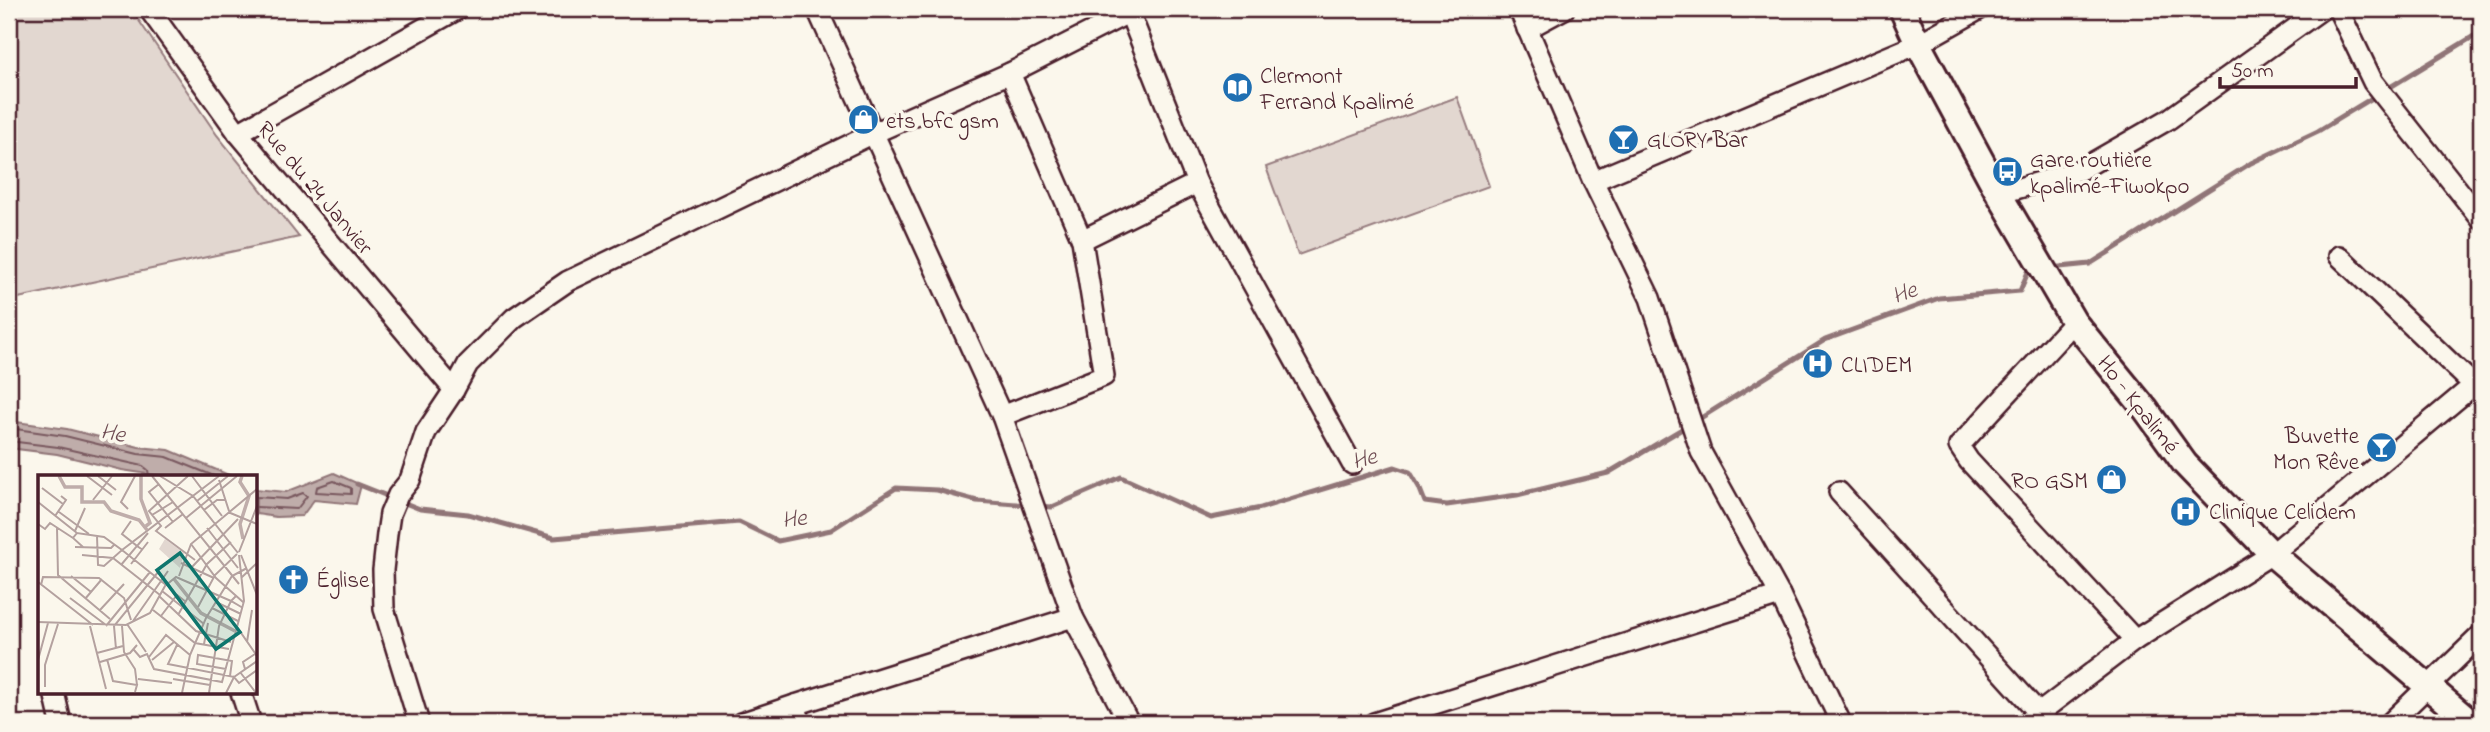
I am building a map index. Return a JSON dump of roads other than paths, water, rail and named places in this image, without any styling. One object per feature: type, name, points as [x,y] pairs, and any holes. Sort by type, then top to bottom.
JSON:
[{"type":"main road","name":"Ho - Kpalimé","points":[[1902,9],[1999,194],[2074,322],[2147,410],[2185,464],[2272,554],[2471,723]]},
{"type":"street","name":"Rue du 24 Janvier","points":[[149,9],[238,133],[454,390]]},
{"type":"street","points":[[238,133],[458,9]]},
{"type":"street","points":[[817,9],[1002,416],[1021,477],[1073,617],[1129,723]]},
{"type":"street","points":[[1519,9],[1593,181],[1650,298],[1701,452],[1780,595],[1841,723]]},
{"type":"street","points":[[1527,29],[1564,9]]},
{"type":"street","points":[[1593,181],[1918,44],[1980,9]]},
{"type":"street","points":[[1999,194],[2080,170],[2114,151],[2169,119],[2322,9]]},
{"type":"street","points":[[2338,9],[2373,82],[2481,219]]},
{"type":"street","points":[[419,723],[384,609],[383,570],[390,514],[398,495],[410,480],[426,432],[468,364],[514,318],[568,281],[874,134],[1010,73],[1131,10],[1196,183],[1352,464]]},
{"type":"street","points":[[1002,416],[1104,376],[1082,240],[1010,73]]},
{"type":"street","points":[[1082,240],[1196,183]]},
{"type":"street","points":[[1839,492],[2037,720],[2136,640],[2272,554],[2479,385],[2339,256]]},
{"type":"street","points":[[2074,322],[1959,446],[1969,461],[2136,640]]},
{"type":"street","points":[[1374,723],[1780,595]]},
{"type":"street","points":[[741,723],[798,714],[1073,617]]},
{"type":"street","points":[[2389,723],[2481,635]]},
{"type":"street","points":[[54,694],[61,723]]},
{"type":"street","points":[[242,694],[251,723]]},
{"type":"water","points":[[9,421],[67,429],[139,447],[169,450],[229,475],[154,475],[57,454],[9,448]]},
{"type":"water","points":[[334,473],[361,485],[356,504],[314,500],[302,516],[257,514],[257,489],[286,492]]},
{"type":"waterway","name":"He","points":[[2050,268],[2090,264],[2251,163],[2318,131],[2474,36],[2481,36]]},
{"type":"waterway","name":"He","points":[[1696,421],[1825,340],[1939,298],[2020,291],[2028,272],[2037,271]]},
{"type":"waterway","name":"He","points":[[1038,506],[1052,507],[1121,477],[1211,518],[1261,508],[1395,467],[1410,472],[1425,502],[1447,505],[1517,495],[1608,473],[1687,426]]},
{"type":"waterway","name":"He","points":[[357,484],[420,509],[468,514],[554,538],[739,522],[778,541],[831,530],[896,488],[937,490],[977,501],[1028,505]]},
{"type":"place","name":"Clermont Ferrand Kpalimé","points":[[1237,88]]},
{"type":"place","name":"ets bfc gsm","points":[[863,120]]},
{"type":"place","name":"GLORY Bar","points":[[1624,139]]},
{"type":"place","name":"Gare routière kpalimé-Fiwokpo","points":[[2007,172]]},
{"type":"place","name":"CLIDEM","points":[[1818,364]]},
{"type":"place","name":"Buvette Mon Rêve","points":[[2382,448]]},
{"type":"place","name":"RO GSM","points":[[2111,480]]},
{"type":"place","name":"Clinique Celidem","points":[[2186,511]]},
{"type":"place","name":"Église","points":[[293,579]]}]
